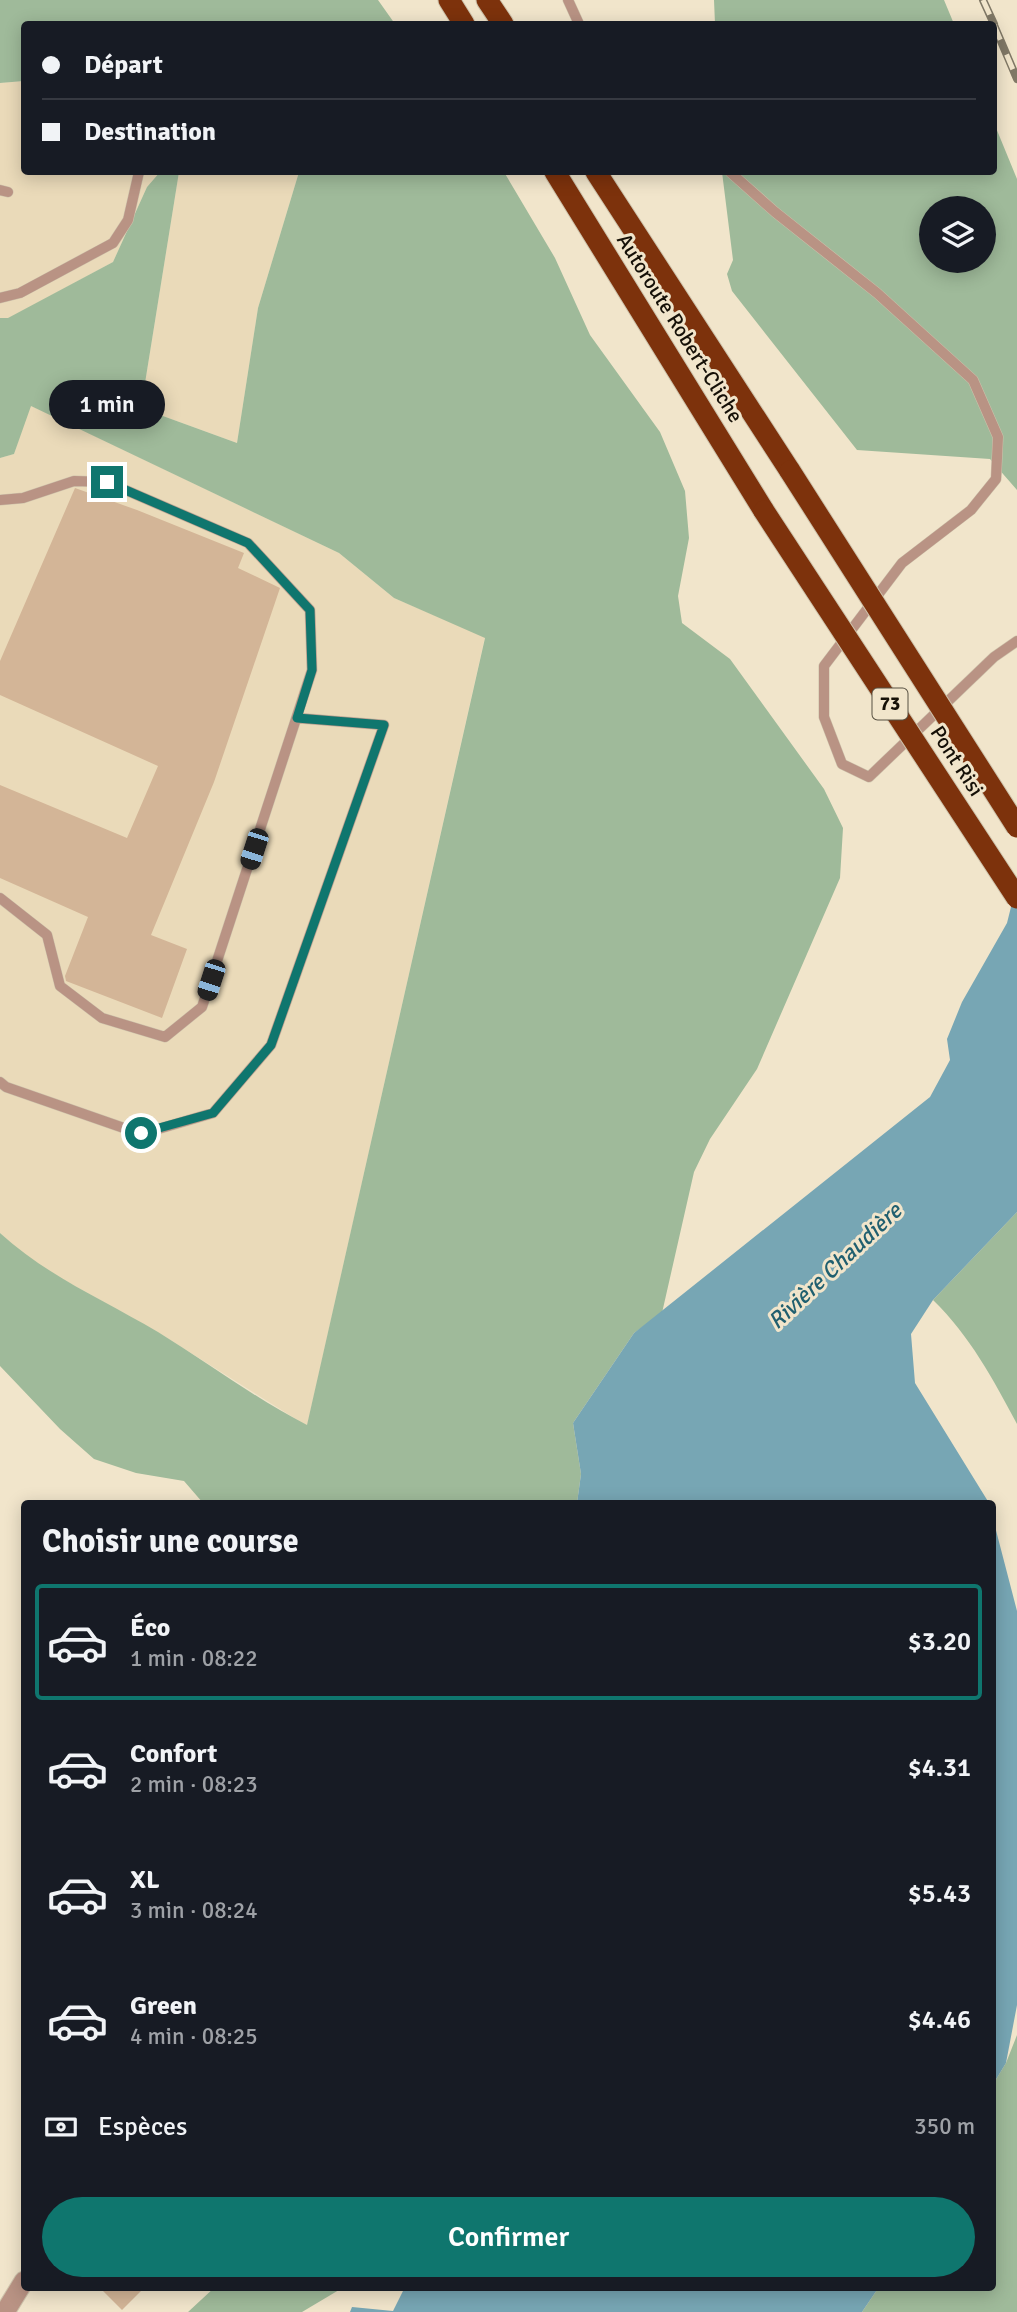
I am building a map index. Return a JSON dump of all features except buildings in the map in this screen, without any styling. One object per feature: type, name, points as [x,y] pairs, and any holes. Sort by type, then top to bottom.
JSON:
[{"type":"highway","points":[[449,0],[462,21]]},
{"type":"highway","points":[[487,0],[501,21]]},
{"type":"highway","name":"Autoroute Robert-Cliche","points":[[557,175],[764,511]]},
{"type":"highway","name":"Autoroute Robert-Cliche","points":[[598,175],[790,471]]},
{"type":"highway","name":"Pont Risi","points":[[790,471],[1017,827]]},
{"type":"highway","name":"Pont Risi","points":[[764,511],[1017,898]]},
{"type":"street","points":[[5,2312],[21,2286]]},
{"type":"lane","points":[[568,0],[578,21]]},
{"type":"lane","points":[[0,298],[20,293],[113,243],[128,220],[138,175]]},
{"type":"lane","points":[[734,175],[877,293],[973,380],[998,437],[996,479],[971,510],[902,563],[824,666],[824,717],[842,764],[869,778],[994,657],[1017,641]]},
{"type":"lane","points":[[0,500],[23,498],[74,481],[107,482],[248,543],[310,610],[312,670],[202,1007],[165,1037],[102,1018],[60,986],[47,935],[0,898]]},
{"type":"lane","points":[[0,1082],[6,1087],[141,1133],[213,1113],[271,1045],[384,725],[297,718]]},
{"type":"shaded area","points":[[21,81],[21,175],[157,175],[147,187],[113,262],[8,319],[0,318],[0,83]]},
{"type":"shaded area","points":[[179,175],[298,175],[258,308],[237,443],[141,408]]},
{"type":"shaded area","points":[[30,405],[339,553],[394,598],[485,637],[307,1426],[156,1331],[55,1275],[23,1254],[0,1233],[0,458],[14,454]]},
{"type":"green space","points":[[0,0],[378,0],[393,21],[21,21],[21,81],[0,83]]},
{"type":"green space","points":[[714,0],[944,0],[953,21],[715,21]]},
{"type":"green space","points":[[997,130],[1017,179],[1017,490],[990,459],[857,450],[732,291],[727,274],[733,260],[722,175],[997,175]]},
{"type":"green space","points":[[157,175],[179,175],[141,408],[237,443],[258,308],[298,175],[506,175],[555,258],[590,335],[660,432],[685,491],[689,538],[678,596],[682,623],[730,659],[824,789],[843,828],[840,878],[757,1069],[710,1139],[694,1172],[662,1313],[634,1333],[573,1423],[581,1474],[577,1500],[200,1500],[184,1481],[136,1473],[94,1459],[60,1429],[0,1366],[0,1233],[56,1275],[158,1332],[250,1392],[307,1425],[485,638],[394,598],[339,553],[31,406],[14,454],[0,458],[0,318],[8,318],[113,262],[147,187]]},
{"type":"green space","points":[[1017,1212],[1017,1424],[970,1343],[933,1300]]},
{"type":"green space","points":[[1017,2035],[1017,2312],[862,2312],[876,2291],[996,2291],[996,2079]]},
{"type":"green space","points":[[211,2291],[337,2291],[302,2312],[188,2312]]},
{"type":"water","name":"Rivière Chaudière","points":[[1017,883],[1017,1212],[933,1300],[911,1334],[915,1383],[987,1500],[577,1500],[581,1474],[573,1423],[634,1333],[930,1097],[950,1060],[947,1039],[962,1002],[1007,923]]},
{"type":"water","points":[[996,1530],[1017,1611],[1017,2005],[1006,2063],[996,2079]]},
{"type":"water","points":[[403,2291],[876,2291],[862,2312],[350,2312],[352,2307],[393,2311]]},
{"type":"railway","points":[[983,0],[993,21]]},
{"type":"railway","points":[[997,32],[1017,79]]},
{"type":"route","points":[[107,482],[248,543],[310,610],[312,670],[297,718],[384,725],[271,1045],[213,1113],[141,1133]]}]
